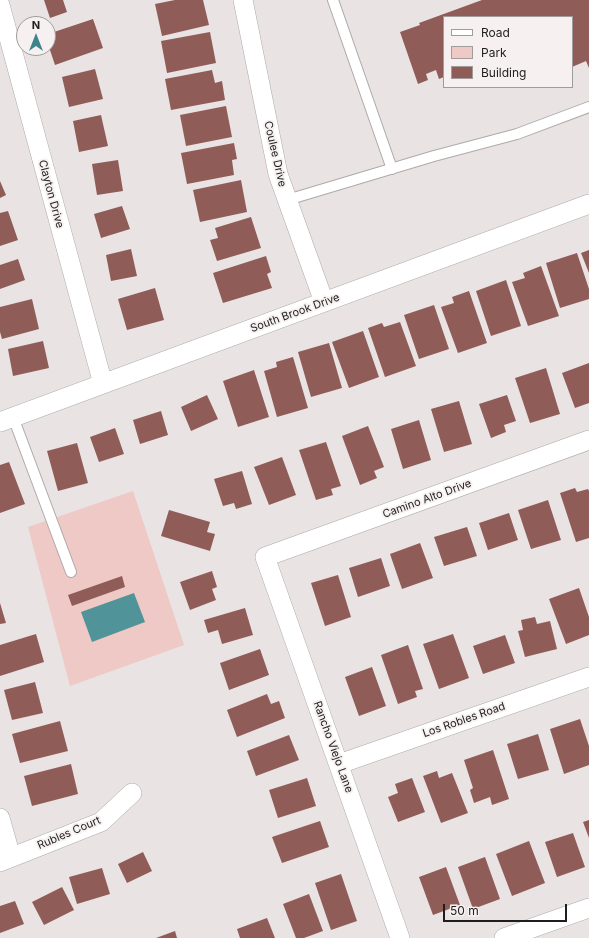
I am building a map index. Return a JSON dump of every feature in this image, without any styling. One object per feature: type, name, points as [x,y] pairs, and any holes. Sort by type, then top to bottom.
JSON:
[{"type":"street","name":"Coulee Drive","points":[[243,0],[278,174],[324,302]]},
{"type":"street","name":"Clayton Drive","points":[[0,5],[102,384]]},
{"type":"street","name":"South Brook Drive","points":[[6,419],[589,204]]},
{"type":"street","name":"Camino Alto Drive","points":[[265,558],[589,440]]},
{"type":"street","name":"Rancho Viejo Lane","points":[[265,558],[400,938]]},
{"type":"street","name":"Los Robles Road","points":[[339,764],[589,676]]},
{"type":"street","name":"Rubles Court","points":[[6,859],[101,822],[132,793]]},
{"type":"street","points":[[0,818],[6,859]]},
{"type":"street","points":[[504,938],[589,908]]},
{"type":"lane","points":[[333,0],[392,169]]},
{"type":"lane","points":[[287,200],[517,134],[589,108]]},
{"type":"lane","points":[[6,419],[71,572]]},
{"type":"green space","points":[[133,491],[184,645],[70,686],[28,527]]},
{"type":"water","points":[[134,593],[145,622],[92,642],[81,612]]},
{"type":"building","points":[[44,0],[63,0],[67,12],[56,16],[49,16]]},
{"type":"building","points":[[175,0],[203,0],[209,25],[162,36],[155,4]]},
{"type":"building","points":[[482,0],[589,0],[589,68],[586,61],[573,67],[573,16],[443,16],[443,77],[439,79],[436,70],[426,74],[428,80],[418,84],[400,32],[420,25],[419,23]]},
{"type":"building","points":[[93,19],[103,48],[55,65],[52,56],[56,56],[56,31]]},
{"type":"building","points":[[210,32],[216,63],[167,73],[161,41]]},
{"type":"building","points":[[95,69],[103,99],[69,107],[62,77]]},
{"type":"building","points":[[212,70],[215,83],[222,81],[225,100],[171,110],[165,79]]},
{"type":"building","points":[[226,106],[232,137],[186,146],[180,115]]},
{"type":"building","points":[[101,115],[108,146],[79,152],[73,121]]},
{"type":"building","points":[[234,143],[237,159],[232,160],[234,175],[187,184],[181,153]]},
{"type":"building","points":[[118,160],[123,191],[97,195],[92,164]]},
{"type":"building","points":[[241,180],[247,212],[200,222],[193,190]]},
{"type":"building","points":[[0,181],[6,195],[0,198]]},
{"type":"building","points":[[122,206],[130,229],[101,238],[94,214]]},
{"type":"building","points":[[8,211],[18,240],[0,246],[0,213]]},
{"type":"building","points":[[251,217],[261,248],[217,261],[210,240],[218,238],[215,228]]},
{"type":"building","points":[[131,249],[137,276],[111,281],[106,255]]},
{"type":"building","points":[[589,250],[589,273],[581,253]]},
{"type":"building","points":[[577,253],[589,289],[589,299],[560,308],[546,263]]},
{"type":"building","points":[[266,256],[271,272],[267,274],[272,288],[223,303],[213,273]]},
{"type":"building","points":[[18,259],[25,280],[0,289],[0,265]]},
{"type":"building","points":[[541,266],[559,316],[528,326],[512,282],[525,278],[523,273]]},
{"type":"building","points":[[506,280],[521,326],[491,336],[476,291]]},
{"type":"building","points":[[155,288],[164,320],[127,330],[118,299]]},
{"type":"building","points":[[469,291],[487,343],[458,353],[441,307],[454,303],[452,297]]},
{"type":"building","points":[[32,299],[39,329],[2,339],[0,332],[0,307]]},
{"type":"building","points":[[434,305],[449,349],[419,359],[404,315]]},
{"type":"building","points":[[400,322],[416,366],[385,377],[368,328],[382,323],[384,327]]},
{"type":"building","points":[[363,331],[379,377],[349,388],[332,342]]},
{"type":"building","points":[[43,341],[49,368],[13,376],[8,349]]},
{"type":"building","points":[[329,343],[342,388],[311,397],[298,352]]},
{"type":"building","points":[[293,357],[308,408],[277,417],[264,371],[277,367],[276,362]]},
{"type":"building","points":[[589,363],[589,403],[575,408],[562,373]]},
{"type":"building","points":[[546,368],[560,414],[530,423],[515,378]]},
{"type":"building","points":[[254,370],[269,417],[238,427],[223,381]]},
{"type":"building","points":[[207,395],[218,419],[191,431],[181,407]]},
{"type":"building","points":[[507,395],[516,421],[504,425],[506,432],[491,438],[479,404]]},
{"type":"building","points":[[459,401],[472,444],[444,452],[431,409]]},
{"type":"building","points":[[161,411],[168,435],[140,444],[133,420]]},
{"type":"building","points":[[419,420],[431,460],[403,469],[391,429]]},
{"type":"building","points":[[368,426],[384,467],[374,471],[377,478],[360,485],[342,436]]},
{"type":"building","points":[[115,428],[124,454],[99,462],[90,437]]},
{"type":"building","points":[[326,442],[341,486],[331,489],[333,495],[316,500],[299,450]]},
{"type":"building","points":[[77,443],[88,483],[58,491],[47,451]]},
{"type":"building","points":[[282,457],[296,495],[269,505],[254,467]]},
{"type":"building","points":[[9,462],[25,504],[0,513],[0,465]]},
{"type":"building","points":[[242,471],[252,504],[236,509],[234,503],[223,506],[214,479]]},
{"type":"building","points":[[575,488],[577,492],[588,489],[589,491],[589,538],[576,542],[560,493]]},
{"type":"building","points":[[548,500],[561,540],[531,549],[518,510]]},
{"type":"building","points":[[169,510],[210,522],[207,532],[215,534],[210,551],[161,536]]},
{"type":"building","points":[[509,513],[518,540],[488,550],[479,523]]},
{"type":"building","points":[[467,527],[477,556],[444,566],[434,537]]},
{"type":"building","points":[[420,543],[433,578],[402,589],[390,554]]},
{"type":"building","points":[[381,558],[390,586],[358,597],[349,568]]},
{"type":"building","points":[[212,571],[217,587],[212,589],[216,600],[190,610],[180,582]]},
{"type":"building","points":[[338,575],[351,617],[325,626],[311,583]]},
{"type":"building","points":[[122,576],[125,587],[72,606],[68,595]]},
{"type":"building","points":[[579,588],[589,617],[589,635],[566,644],[549,599]]},
{"type":"building","points":[[0,603],[6,623],[0,624]]},
{"type":"building","points":[[245,608],[253,635],[222,644],[218,630],[208,633],[204,620]]},
{"type":"building","points":[[535,617],[537,624],[550,621],[557,649],[525,657],[518,631],[523,630],[521,620]]},
{"type":"building","points":[[36,634],[44,662],[0,676],[0,645]]},
{"type":"building","points":[[453,634],[469,678],[439,689],[423,644]]},
{"type":"building","points":[[505,635],[515,663],[483,674],[473,646]]},
{"type":"building","points":[[408,645],[423,689],[415,691],[417,697],[398,704],[381,655]]},
{"type":"building","points":[[260,649],[269,675],[229,690],[220,663]]},
{"type":"building","points":[[372,667],[386,706],[359,716],[345,677]]},
{"type":"building","points":[[35,682],[43,713],[12,720],[4,690]]},
{"type":"building","points":[[267,694],[271,704],[279,701],[285,718],[237,737],[227,710]]},
{"type":"building","points":[[580,719],[589,746],[589,765],[564,774],[550,729]]},
{"type":"building","points":[[60,721],[68,751],[20,763],[12,734]]},
{"type":"building","points":[[538,734],[549,770],[518,779],[507,744]]},
{"type":"building","points":[[289,735],[299,760],[256,776],[247,751]]},
{"type":"building","points":[[493,750],[509,799],[492,805],[490,797],[474,803],[470,790],[473,788],[464,760]]},
{"type":"building","points":[[71,764],[78,794],[32,806],[24,776]]},
{"type":"building","points":[[437,771],[439,778],[452,773],[468,813],[441,823],[423,776]]},
{"type":"building","points":[[307,778],[316,806],[278,818],[269,790]]},
{"type":"building","points":[[412,778],[425,812],[398,822],[388,797],[398,793],[395,784]]},
{"type":"building","points":[[589,820],[589,838],[583,822]]},
{"type":"building","points":[[320,821],[329,847],[282,863],[272,837]]},
{"type":"building","points":[[573,833],[585,867],[557,877],[545,842]]},
{"type":"building","points":[[529,841],[545,883],[512,896],[496,854]]},
{"type":"building","points":[[143,852],[152,871],[127,883],[118,864]]},
{"type":"building","points":[[485,857],[500,899],[473,909],[458,867]]},
{"type":"building","points":[[446,867],[460,905],[433,915],[419,877]]},
{"type":"building","points":[[102,868],[110,894],[77,904],[69,877]]},
{"type":"building","points":[[341,874],[357,921],[331,930],[315,883]]},
{"type":"building","points":[[62,887],[74,910],[44,925],[32,902]]},
{"type":"building","points":[[309,894],[323,931],[304,938],[296,938],[283,904]]},
{"type":"building","points":[[15,901],[24,924],[0,933],[0,906]]},
{"type":"building","points":[[267,918],[275,938],[240,938],[237,929]]},
{"type":"building","points":[[175,931],[177,938],[156,938]]}]
